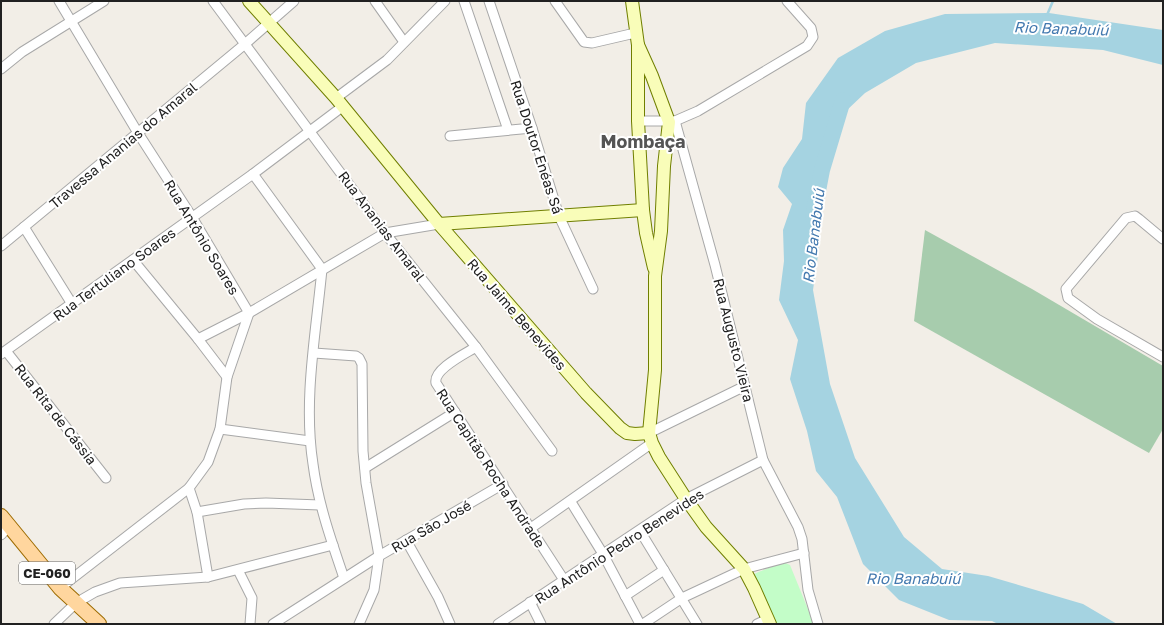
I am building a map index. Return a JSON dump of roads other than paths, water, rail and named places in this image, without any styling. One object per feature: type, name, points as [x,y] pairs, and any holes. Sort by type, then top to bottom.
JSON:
[{"type":"main road","name":"Rua Jaime Benevides","points":[[249,1],[339,103],[439,224],[586,392],[620,428],[627,433],[650,438]]},
{"type":"main road","points":[[632,1],[635,33],[638,46],[672,122],[664,166],[661,231],[655,276],[655,370],[650,438],[686,500],[706,527],[744,569],[754,588],[765,622]]},
{"type":"main road","points":[[638,46],[638,121],[643,210],[655,276]]},
{"type":"main road","points":[[439,224],[643,210]]},
{"type":"main road","name":"CE-060","points":[[3,526],[60,588],[98,624]]},
{"type":"street","name":"Rua Antônio Soares","points":[[59,1],[138,133],[192,217],[248,313]]},
{"type":"street","points":[[1,69],[22,52],[71,20],[104,1]]},
{"type":"street","name":"Rua Ananias Amaral","points":[[213,1],[385,232],[476,347],[552,451]]},
{"type":"street","name":"Travessa Ananias do Amaral","points":[[1,246],[245,44],[294,1]]},
{"type":"street","points":[[375,1],[404,42]]},
{"type":"street","name":"Rua Tertuliano Soares","points":[[3,352],[253,174],[310,131],[445,1]]},
{"type":"street","name":"Rua Doutor Enéas Sá","points":[[464,1],[508,130]]},
{"type":"street","name":"Rua Doutor Enéas Sá","points":[[489,1],[532,128],[559,216],[593,289]]},
{"type":"street","points":[[555,1],[584,42],[592,43],[635,33]]},
{"type":"street","points":[[638,121],[672,122],[716,102],[807,46],[813,37],[811,28],[787,1]]},
{"type":"street","name":"Rua Augusto Vieira","points":[[672,122],[715,265],[763,460],[798,527],[804,553],[808,590],[818,624]]},
{"type":"street","points":[[450,136],[532,128]]},
{"type":"street","points":[[253,174],[322,269],[310,400],[310,442],[320,505],[344,578]]},
{"type":"street","points":[[1163,239],[1139,218],[1130,216],[1126,218],[1066,289],[1068,298],[1097,319],[1163,357]]},
{"type":"street","points":[[198,339],[248,313],[385,232],[439,224]]},
{"type":"street","points":[[24,227],[72,304]]},
{"type":"street","points":[[133,260],[227,377]]},
{"type":"street","points":[[60,588],[189,488],[208,462],[220,429],[227,377],[248,313]]},
{"type":"street","name":"Rua Capitão Rocha Andrade","points":[[476,347],[439,371],[436,383],[564,580]]},
{"type":"street","name":"Rua Rita de Cássia","points":[[3,352],[106,478]]},
{"type":"street","points":[[273,624],[379,556],[365,468],[362,364],[356,356],[314,353]]},
{"type":"street","points":[[531,528],[571,502],[650,438],[745,386]]},
{"type":"street","points":[[365,468],[455,412]]},
{"type":"street","points":[[220,429],[310,442]]},
{"type":"street","name":"Rua Antônio Pedro Benevides","points":[[498,624],[686,500],[763,460]]},
{"type":"street","name":"Rua São José","points":[[359,624],[374,590],[379,556],[503,484]]},
{"type":"street","points":[[189,488],[197,512],[208,577]]},
{"type":"street","points":[[571,502],[603,554],[640,624]]},
{"type":"street","points":[[197,512],[244,504],[266,503],[320,505]]},
{"type":"street","points":[[640,531],[697,624]]},
{"type":"street","points":[[406,540],[438,597],[450,624]]},
{"type":"street","points":[[54,624],[76,603],[95,592],[120,583],[208,577],[333,545]]},
{"type":"street","points":[[644,624],[682,598],[744,569],[804,553]]},
{"type":"street","points":[[238,570],[252,598],[253,606],[250,624]]},
{"type":"street","points":[[626,596],[664,570]]},
{"type":"street","points":[[530,602],[541,624]]},
{"type":"water","name":"Rio Banabuiú","points":[[1049,13],[1163,30],[1163,65],[1103,50],[995,43],[916,63],[865,93],[827,129],[815,171],[819,248],[813,290],[830,384],[855,458],[904,537],[942,569],[988,576],[1083,604],[1117,624],[998,624],[992,621],[949,620],[899,600],[863,564],[837,497],[816,471],[807,431],[790,379],[798,340],[779,300],[784,261],[783,230],[792,204],[778,187],[783,168],[802,139],[806,103],[838,58],[885,31],[945,14]]},
{"type":"waterway","points":[[1047,15],[1053,1]]},
{"type":"waterway","name":"Rio Banabuiú","points":[[813,217],[822,170],[843,100]]},
{"type":"district","name":"Mombaça","points":[[643,141]]}]
